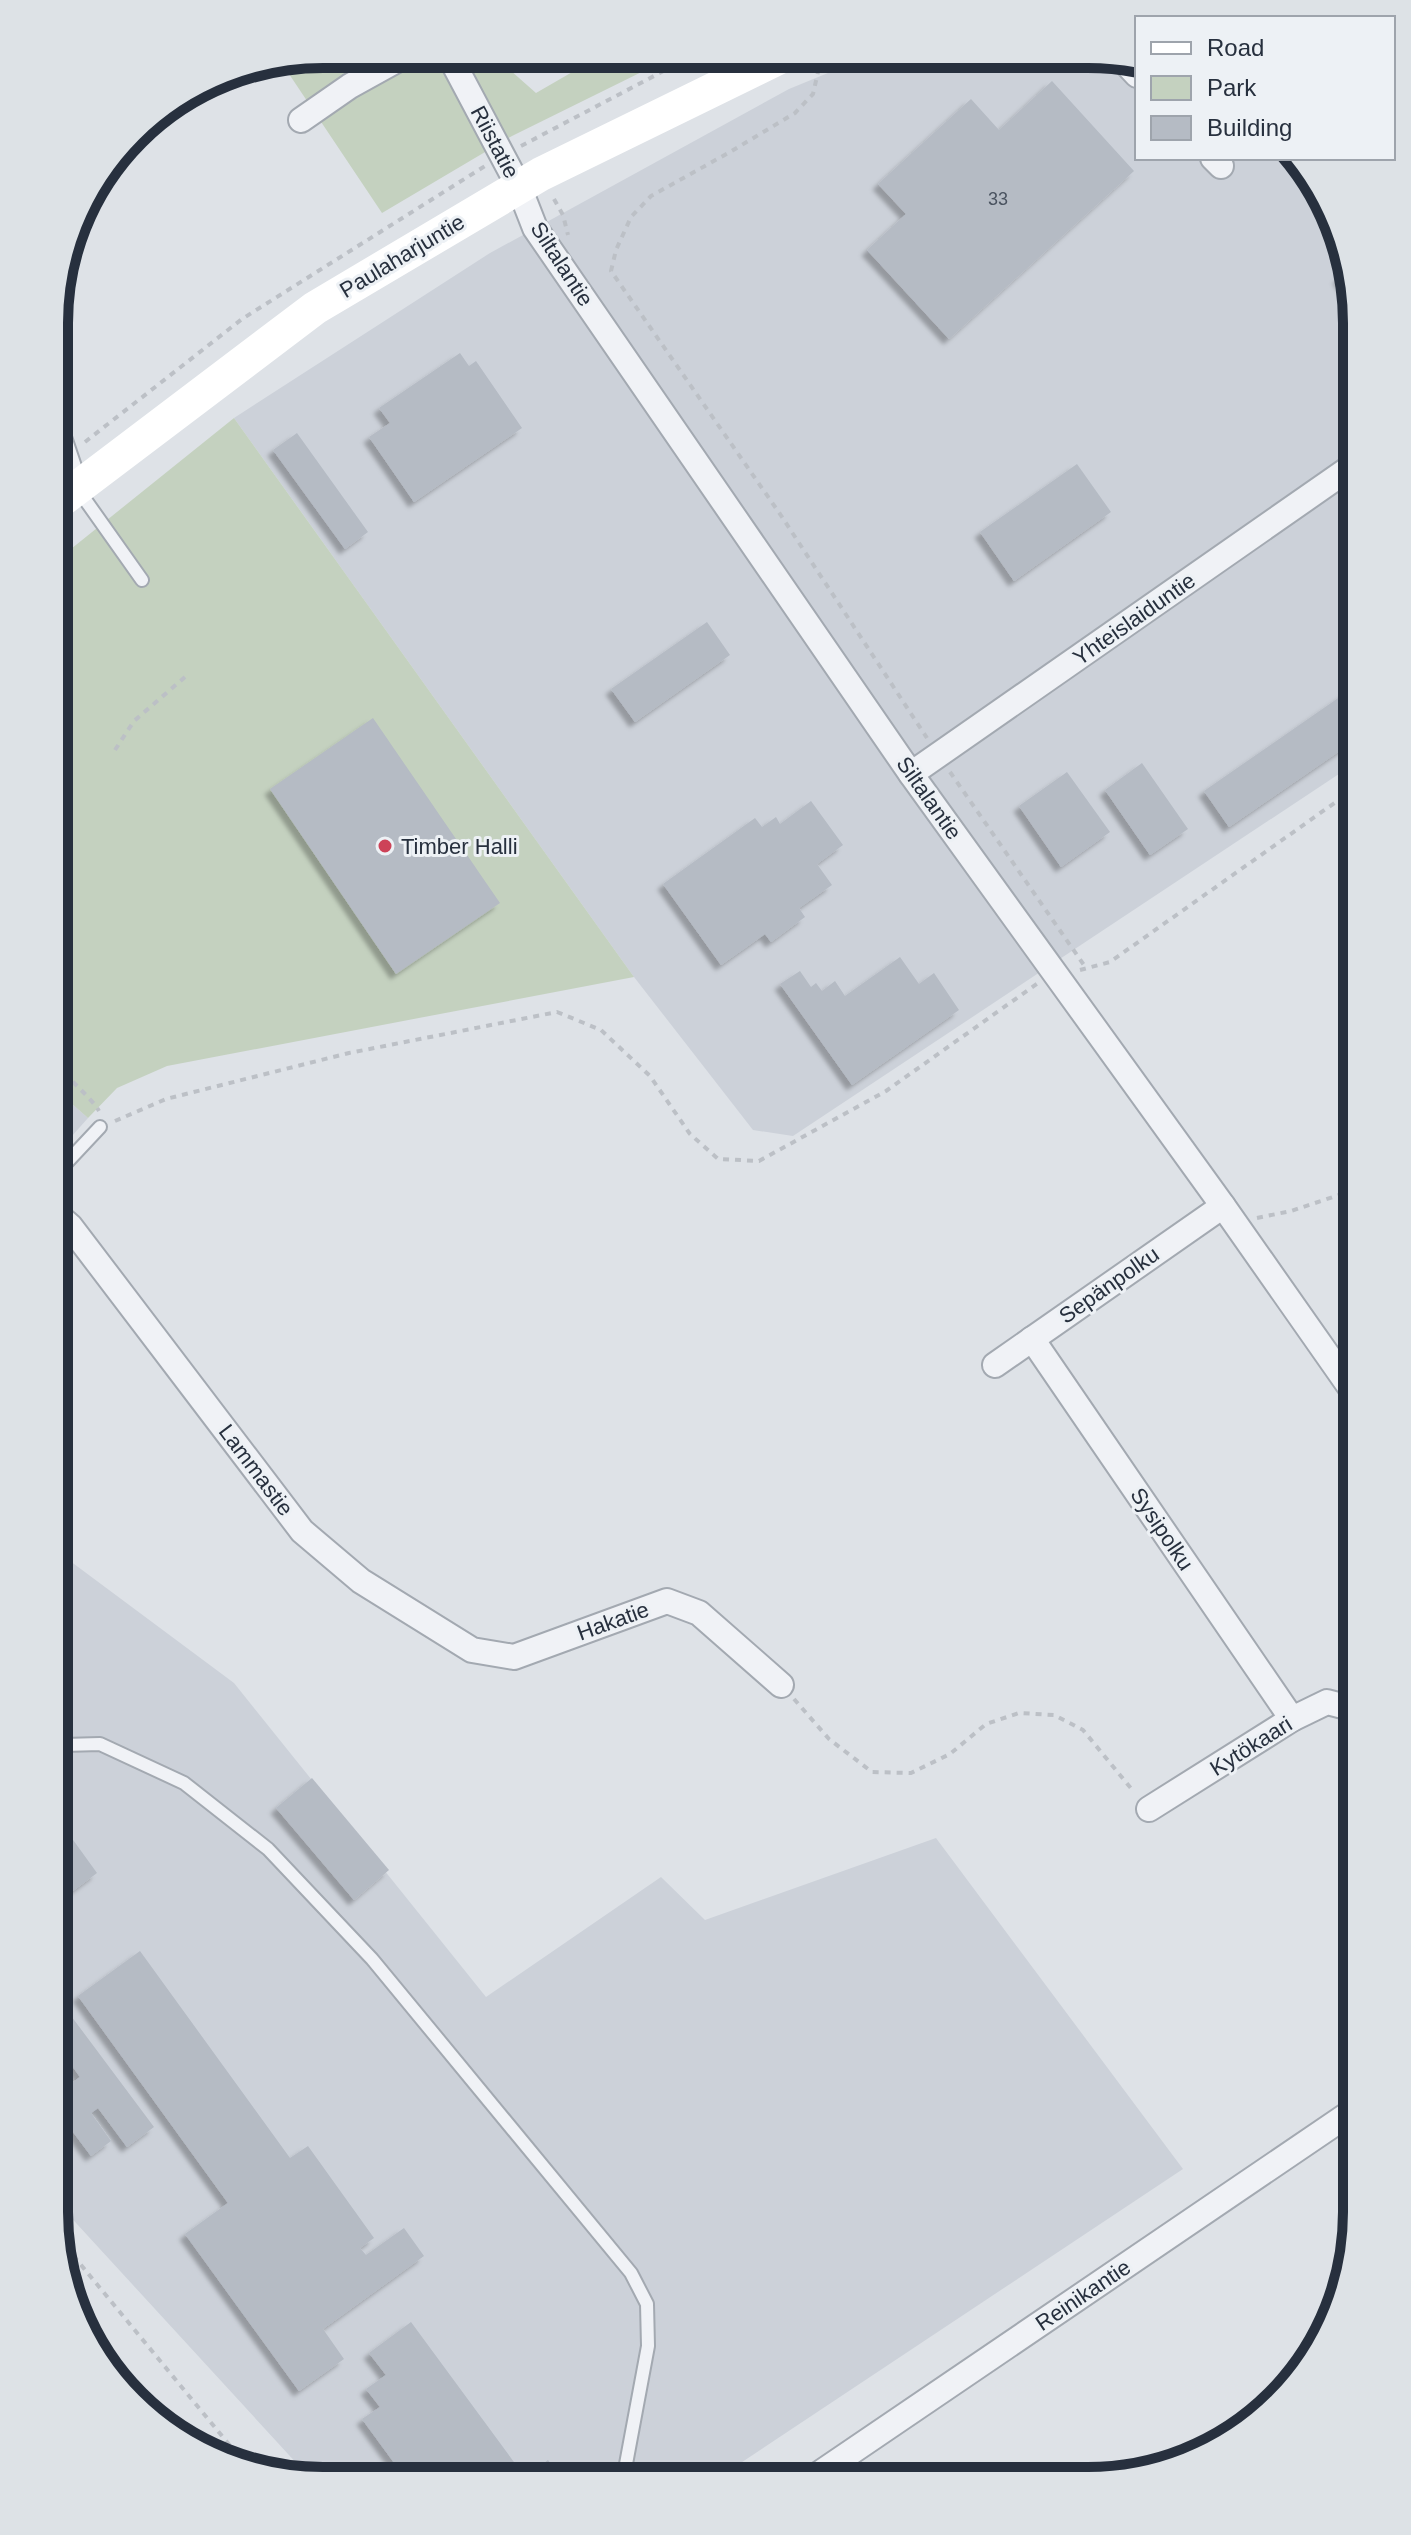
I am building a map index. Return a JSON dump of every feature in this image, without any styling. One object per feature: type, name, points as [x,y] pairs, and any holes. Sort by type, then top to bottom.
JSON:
[{"type":"main road","name":"Paulaharjuntie","points":[[68,494],[315,308],[519,187],[757,68]]},
{"type":"street","points":[[301,120],[381,69]]},
{"type":"street","name":"Riistatie","points":[[456,69],[519,187]]},
{"type":"street","name":"Siltalantie","points":[[519,187],[535,228],[911,774],[1342,1376]]},
{"type":"street","name":"Yhteislaiduntie","points":[[911,774],[1343,473]]},
{"type":"street","name":"Sepänpolku","points":[[995,1365],[1223,1206]]},
{"type":"street","name":"Lammastie","points":[[68,1224],[302,1531],[361,1581],[472,1650],[514,1657]]},
{"type":"street","name":"Sysipolku","points":[[1032,1339],[1292,1719]]},
{"type":"street","name":"Hakatie","points":[[514,1657],[667,1601],[699,1613],[781,1685]]},
{"type":"street","name":"Kytökaari","points":[[1149,1809],[1292,1719],[1327,1702],[1342,1706]]},
{"type":"street","name":"Reinikantie","points":[[829,2467],[1342,2118]]},
{"type":"lane","points":[[68,498],[142,580]]},
{"type":"lane","points":[[68,1161],[100,1127]]},
{"type":"lane","points":[[68,1745],[100,1744],[184,1783],[268,1849],[372,1959],[631,2273],[647,2304],[648,2346],[625,2467]]},
{"type":"path","points":[[817,68],[813,94],[795,113],[651,196],[631,217],[616,250],[611,271],[780,514],[939,756],[1087,969]]},
{"type":"path","points":[[115,750],[134,721],[185,677]]},
{"type":"path","points":[[68,1073],[100,1114],[100,1127],[166,1099],[349,1053],[557,1012],[601,1030],[650,1076],[690,1134],[718,1159],[759,1161],[886,1091],[1039,982],[1110,962],[1343,797]]},
{"type":"path","points":[[1255,1218],[1291,1211],[1343,1194]]},
{"type":"path","points":[[781,1685],[829,1739],[872,1772],[911,1773],[950,1754],[986,1724],[1019,1713],[1054,1715],[1083,1730],[1111,1768],[1149,1809]]},
{"type":"path","points":[[72,2254],[234,2451]]},
{"type":"shaded area","points":[[839,68],[1088,68],[1135,72],[1135,160],[1284,160],[1317,210],[1329,241],[1341,290],[1343,323],[1343,771],[793,1136],[753,1130],[634,977],[234,418],[490,253],[789,89]]},
{"type":"shaded area","points":[[68,1100],[88,1118],[68,1140]]},
{"type":"shaded area","points":[[68,1559],[234,1683],[486,1997],[661,1877],[705,1920],[936,1838],[1183,2169],[735,2467],[299,2466],[68,2214]]},
{"type":"green space","points":[[509,69],[536,93],[578,69],[649,69],[512,136],[382,213],[287,71]]},
{"type":"green space","points":[[234,418],[634,977],[167,1066],[117,1088],[88,1118],[68,1100],[68,551]]},
{"type":"building","points":[[1052,81],[1134,171],[949,339],[867,250],[906,214],[878,184],[971,99],[999,130]]},
{"type":"building","points":[[460,353],[469,366],[476,361],[522,428],[414,502],[369,437],[390,423],[379,408]]},
{"type":"building","points":[[297,433],[368,532],[345,549],[273,450]]},
{"type":"building","points":[[1077,464],[1111,512],[1014,581],[980,532]]},
{"type":"building","points":[[707,622],[730,655],[635,722],[611,689]]},
{"type":"building","points":[[1343,695],[1343,749],[1229,827],[1204,791]]},
{"type":"building","name":"Timber Halli","points":[[373,718],[500,903],[396,974],[270,789]]},
{"type":"building","points":[[1142,763],[1188,829],[1150,855],[1105,790]]},
{"type":"building","points":[[1067,772],[1110,832],[1061,867],[1019,806]]},
{"type":"building","points":[[811,801],[843,845],[817,864],[832,885],[799,908],[805,917],[771,942],[765,934],[721,965],[663,884],[755,818],[762,827],[776,817],[780,824]]},
{"type":"building","points":[[900,957],[919,984],[934,973],[959,1010],[852,1085],[780,984],[800,971],[811,987],[816,983],[822,991],[835,981],[845,996]]},
{"type":"building","points":[[312,1778],[389,1870],[354,1900],[276,1808]]},
{"type":"building","points":[[68,1833],[97,1873],[68,1895]]},
{"type":"building","points":[[140,1951],[290,2158],[308,2146],[374,2238],[360,2248],[366,2255],[404,2228],[424,2256],[323,2329],[344,2359],[299,2391],[185,2234],[228,2203],[78,1996]]},
{"type":"building","points":[[68,2012],[154,2127],[127,2147],[98,2108],[91,2113],[111,2141],[91,2156],[70,2128],[68,2130],[68,2086],[80,2077],[68,2060]]},
{"type":"building","points":[[411,2322],[518,2467],[397,2467],[362,2419],[380,2407],[366,2389],[386,2375],[369,2353]]},
{"type":"building","points":[[548,2460],[553,2467],[539,2467]]},
{"type":"place","name":"Timber Halli","points":[[385,846]]}]
